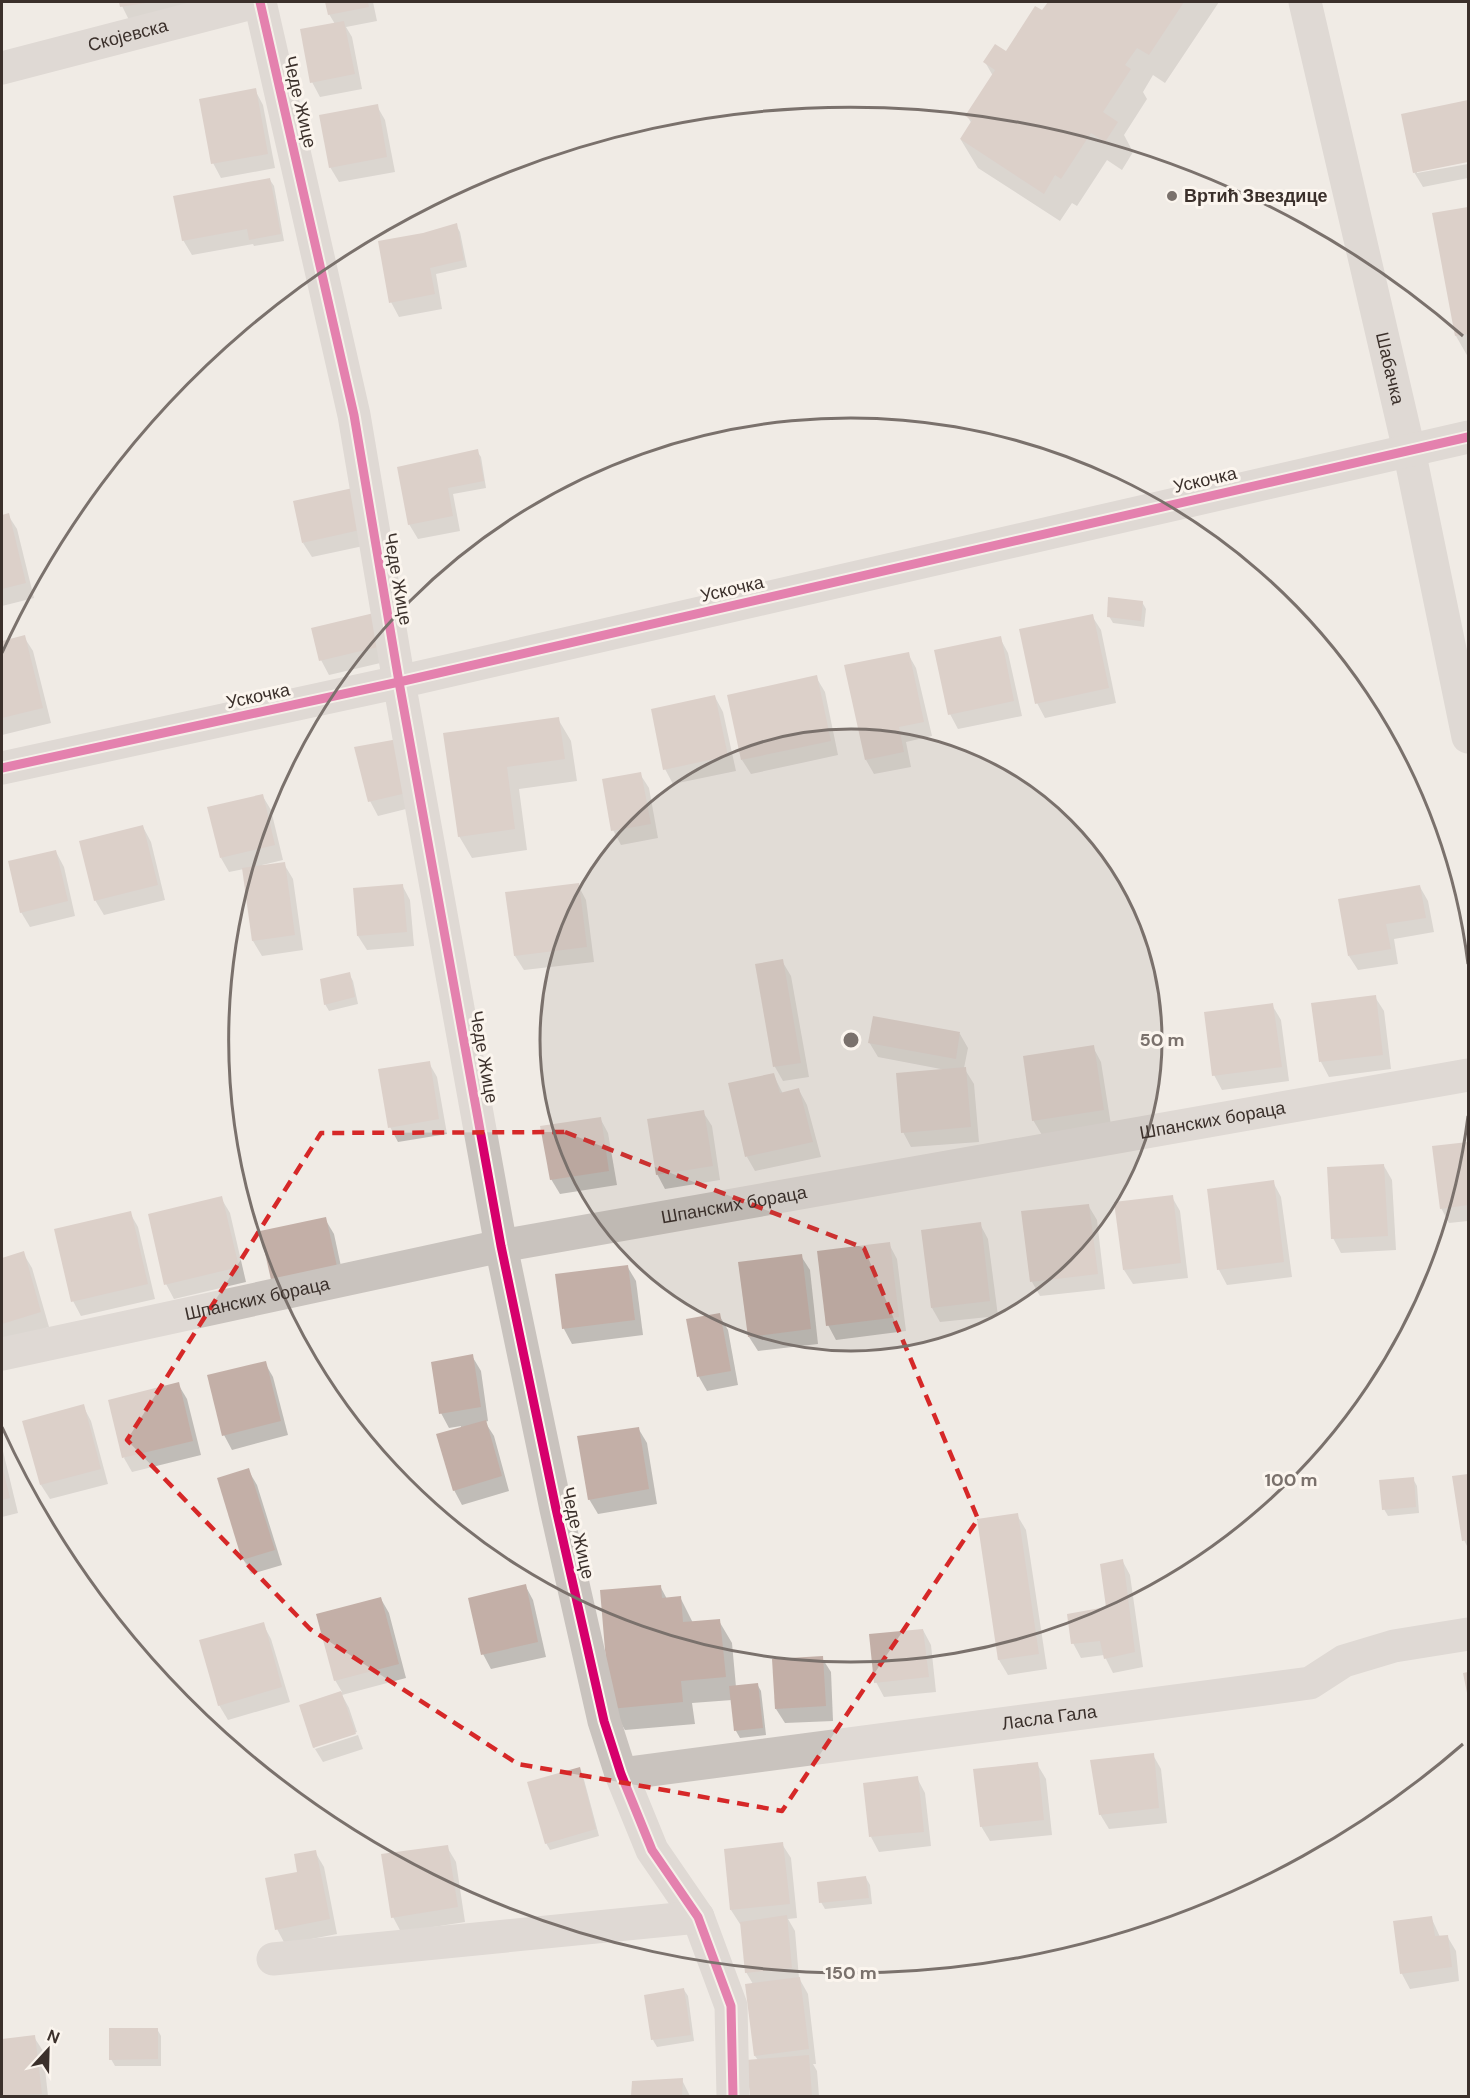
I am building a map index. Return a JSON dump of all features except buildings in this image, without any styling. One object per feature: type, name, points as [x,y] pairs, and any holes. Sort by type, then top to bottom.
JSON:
[{"type":"street","name":"Скојевска","points":[[2,68],[258,2]]},
{"type":"street","name":"Чеде Жице","points":[[258,2],[354,415],[399,682],[501,1246],[556,1509],[604,1721],[621,1774],[652,1850],[698,1917],[731,2006],[733,2097]]},
{"type":"street","name":"Шабачка","points":[[1305,2],[1409,450],[1468,737]]},
{"type":"street","name":"Ускочка","points":[[2,768],[399,682],[1468,437]]},
{"type":"street","name":"Шпанских бораца","points":[[2,1354],[501,1246],[1468,1074]]},
{"type":"street","name":"Ласла Гала","points":[[621,1774],[1310,1683],[1344,1661],[1394,1646],[1468,1634]]},
{"type":"street","points":[[273,1959],[698,1917]]},
{"type":"highlighted area","points":[[565,1132],[864,1248],[978,1519],[782,1811],[518,1764],[310,1629],[127,1440],[321,1133]]},
{"type":"cycle path","points":[[260,2],[354,415],[399,682],[501,1246],[556,1509],[604,1721],[621,1774],[652,1850],[698,1917],[731,2006],[733,2096]]},
{"type":"cycle path","points":[[2,768],[399,682],[1468,437]]},
{"type":"place","name":"Вртић Звездице","points":[[1172,196]]}]
